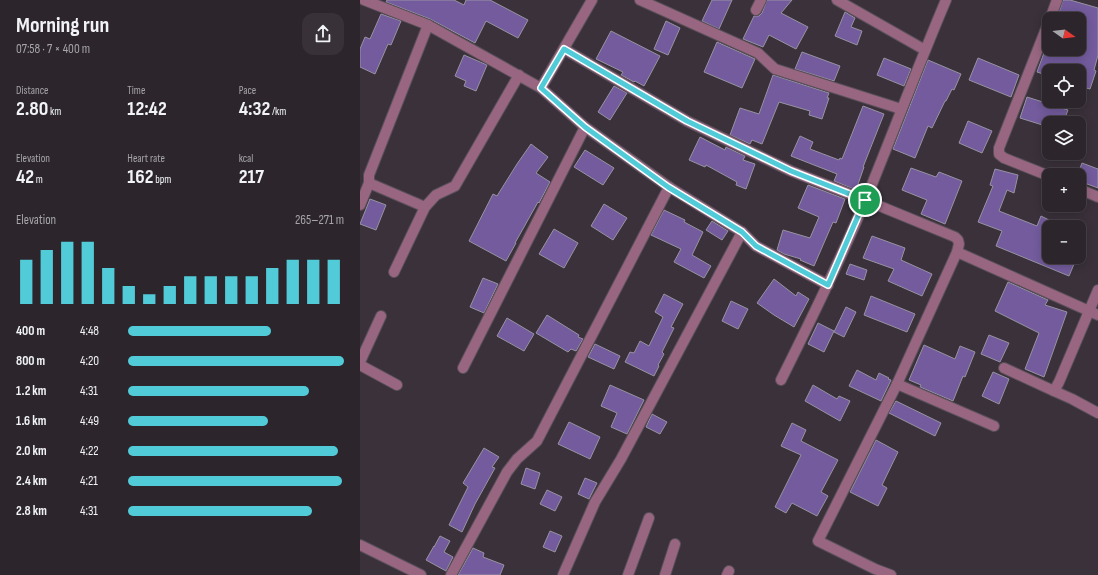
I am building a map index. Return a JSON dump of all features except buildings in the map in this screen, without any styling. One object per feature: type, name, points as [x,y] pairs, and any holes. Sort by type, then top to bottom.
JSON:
[{"type":"street","points":[[364,0],[428,25],[541,88],[585,127],[668,187],[742,232],[756,246],[828,285]]},
{"type":"street","points":[[541,88],[592,0]]},
{"type":"street","points":[[640,0],[758,53],[775,69],[901,109]]},
{"type":"street","points":[[756,10],[761,0]]},
{"type":"street","points":[[837,0],[925,50]]},
{"type":"street","points":[[781,380],[828,285],[865,200],[946,0]]},
{"type":"street","points":[[1052,12],[1057,0]]},
{"type":"street","points":[[360,204],[366,176],[428,25]]},
{"type":"street","points":[[1042,38],[999,148],[999,154],[1004,158],[1042,173]]},
{"type":"street","points":[[564,49],[687,121],[791,171],[955,237],[958,240],[959,244],[957,252],[897,384],[818,541],[876,569],[892,575]]},
{"type":"street","points":[[394,272],[425,207],[436,195],[455,186],[519,75]]},
{"type":"street","points":[[463,368],[585,127]]},
{"type":"street","points":[[366,176],[425,207]]},
{"type":"street","points":[[451,575],[507,472],[517,459],[537,441],[668,187]]},
{"type":"street","points":[[1086,192],[1098,197]]},
{"type":"street","points":[[563,575],[595,502],[621,459],[742,232]]},
{"type":"street","points":[[957,252],[1094,313]]},
{"type":"street","points":[[1054,391],[1094,313],[1098,290]]},
{"type":"street","points":[[381,316],[360,364],[397,385]]},
{"type":"street","points":[[1004,368],[1072,399],[1098,413]]},
{"type":"street","points":[[897,384],[994,426]]},
{"type":"street","points":[[628,575],[649,518]]},
{"type":"street","points":[[664,575],[675,544]]},
{"type":"street","points":[[360,545],[421,575]]},
{"type":"route","points":[[564,49],[687,121],[791,171],[865,200],[828,285],[756,246],[742,232],[668,187],[585,127],[541,88],[564,49]]}]
